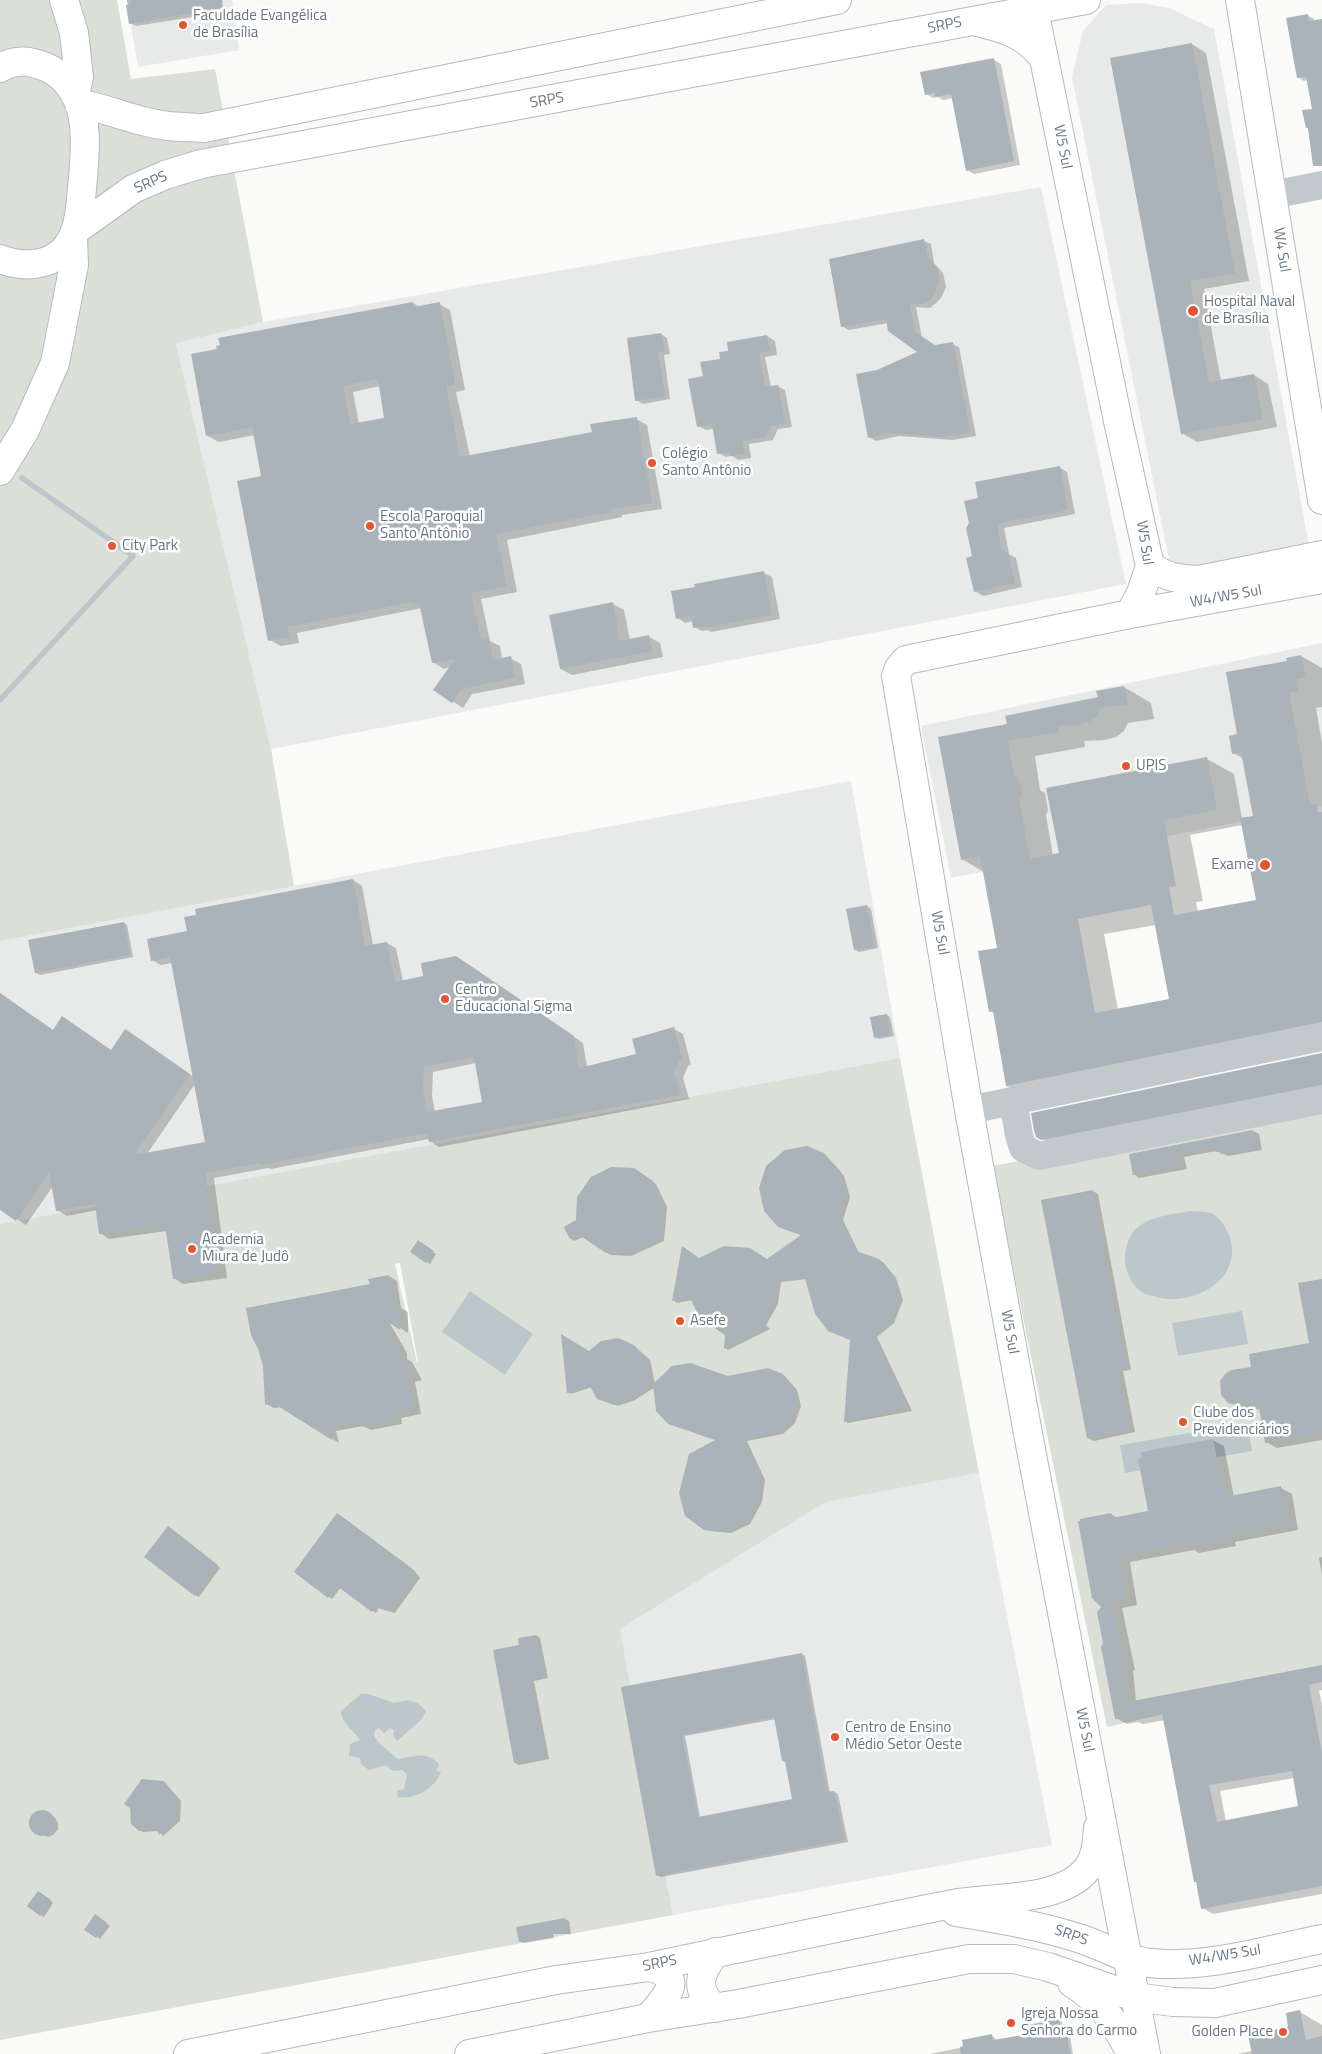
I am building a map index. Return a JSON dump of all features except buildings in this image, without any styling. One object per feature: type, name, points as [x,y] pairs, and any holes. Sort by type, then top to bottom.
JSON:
[{"type":"main road","points":[[64,0],[74,33],[95,82],[104,96],[121,115]]},
{"type":"main road","points":[[77,100],[121,115],[168,126],[204,128],[837,0]]},
{"type":"main road","points":[[1032,4],[1086,0]]},
{"type":"main road","name":"W4 Sul","points":[[1240,0],[1272,194],[1317,440],[1322,500]]},
{"type":"main road","name":"SRPS","points":[[0,259],[16,265],[33,265],[50,260],[64,250],[75,233],[133,189],[202,164],[840,47],[973,20],[1032,4]]},
{"type":"main road","name":"W5 Sul","points":[[1032,4],[1118,421],[1150,566],[1141,593],[1130,614],[906,660],[899,668],[896,676],[969,1110],[1028,1440],[1146,2054]]},
{"type":"main road","points":[[973,20],[1013,32],[1036,48],[1043,56]]},
{"type":"main road","points":[[74,33],[80,76],[77,100]]},
{"type":"main road","points":[[0,68],[4,65],[25,61],[46,65],[64,77],[77,100],[84,134],[84,166],[75,233],[74,266],[55,363],[25,430],[0,471]]},
{"type":"main road","points":[[68,300],[86,250],[96,230],[114,204]]},
{"type":"main road","name":"W4/W5 Sul","points":[[1150,566],[1165,576],[1198,580],[1322,555]]},
{"type":"main road","name":"W4/W5 Sul","points":[[1130,614],[1322,579]]},
{"type":"main road","points":[[932,1908],[1047,1892],[1074,1881],[1088,1868],[1092,1860],[1097,1839],[1099,1812]]},
{"type":"main road","name":"SRPS","points":[[188,2054],[556,1980],[649,1967],[932,1908],[1047,1928],[1128,1958]]},
{"type":"main road","name":"W4/W5 Sul","points":[[1128,1958],[1149,1963],[1208,1962],[1322,1939]]},
{"type":"main road","points":[[715,2008],[707,2001],[700,1986],[707,1963],[716,1952]]},
{"type":"main road","points":[[469,2054],[648,2018],[715,2008],[969,1959],[1014,1959],[1048,1967],[1135,1997],[1173,2002],[1215,2003],[1322,1980]]},
{"type":"main road","points":[[1208,1962],[1202,1976],[1202,1989],[1215,2003]]},
{"type":"main road","points":[[648,2018],[667,1996],[671,1985],[664,1972],[649,1967]]},
{"type":"main road","points":[[1048,1967],[1090,1994],[1100,2003],[1121,2034],[1131,2054]]},
{"type":"street","points":[[1272,194],[1322,185]]},
{"type":"street","points":[[969,1110],[1322,1037]]},
{"type":"street","points":[[1013,1101],[1023,1148],[1039,1156],[1322,1100]]},
{"type":"shaded area","name":"City Park","points":[[0,0],[117,0],[131,79],[215,69],[263,322],[176,343],[271,749],[294,886],[0,941]]},
{"type":"shaded area","name":"Faculdade Evangélica de Brasília","points":[[127,0],[232,0],[239,50],[138,67]]},
{"type":"shaded area","name":"Hospital Naval de Brasília","points":[[1141,3],[1169,8],[1214,29],[1309,546],[1171,570],[1072,77],[1083,31],[1106,5]]},
{"type":"shaded area","name":"Colégio Santo Antônio","points":[[1041,187],[1126,584],[271,749],[176,342],[263,322]]},
{"type":"shaded area","name":"UPIS","points":[[1322,643],[1322,806],[951,878],[921,726]]},
{"type":"shaded area","name":"Centro Educacional Sigma","points":[[851,781],[900,1058],[0,1224],[0,941]]},
{"type":"shaded area","points":[[900,1058],[979,1473],[826,1502],[620,1629],[673,1915],[0,2040],[0,1224]],"holes":[[[400,1263],[417,1362],[395,1264]]]},
{"type":"shaded area","name":"Clube dos Previdenciários","points":[[1322,1105],[1322,1678],[1107,1727],[992,1166]]},
{"type":"shaded area","points":[[1191,1211],[1213,1214],[1221,1221],[1228,1232],[1232,1251],[1230,1265],[1223,1277],[1213,1286],[1186,1298],[1171,1299],[1143,1293],[1130,1278],[1125,1261],[1127,1243],[1131,1235],[1137,1228],[1149,1220]]},
{"type":"shaded area","points":[[470,1291],[533,1334],[505,1375],[442,1332]]},
{"type":"shaded area","points":[[1242,1311],[1248,1344],[1178,1356],[1172,1323]]},
{"type":"shaded area","points":[[1247,1423],[1252,1451],[1125,1473],[1120,1445]]},
{"type":"shaded area","name":"Centro de Ensino Médio Setor Oeste","points":[[979,1473],[1052,1845],[673,1915],[620,1629],[826,1502]]},
{"type":"shaded area","points":[[361,1694],[368,1694],[394,1703],[409,1700],[419,1704],[426,1711],[421,1720],[397,1741],[393,1736],[394,1730],[390,1728],[384,1733],[379,1728],[375,1730],[374,1736],[380,1744],[398,1759],[424,1756],[439,1764],[436,1771],[441,1772],[438,1778],[424,1792],[411,1797],[398,1797],[397,1791],[404,1789],[407,1774],[402,1770],[393,1771],[386,1765],[369,1770],[361,1764],[360,1758],[349,1756],[350,1744],[360,1740],[346,1724],[341,1711]]},
{"type":"waterway","points":[[0,700],[133,556],[22,478]]},
{"type":"place","name":"Faculdade Evangélica de Brasília","points":[[183,25]]},
{"type":"place","name":"Hospital Naval de Brasília","points":[[1193,311]]},
{"type":"place","name":"Colégio Santo Antônio","points":[[652,463]]},
{"type":"place","name":"Escola Paroquial Santo Antônio","points":[[370,526]]},
{"type":"place","name":"City Park","points":[[112,546]]},
{"type":"place","name":"UPIS","points":[[1126,766]]},
{"type":"place","name":"Exame","points":[[1265,865]]},
{"type":"place","name":"Centro Educacional Sigma","points":[[445,999]]},
{"type":"place","name":"Academia Miura de Judô","points":[[192,1249]]},
{"type":"place","name":"Asefe","points":[[680,1321]]},
{"type":"place","name":"Clube dos Previdenciários","points":[[1183,1422]]},
{"type":"place","name":"Centro de Ensino Médio Setor Oeste","points":[[835,1737]]},
{"type":"place","name":"Igreja Nossa Senhora do Carmo","points":[[1011,2023]]},
{"type":"place","name":"Golden Place","points":[[1283,2032]]}]
